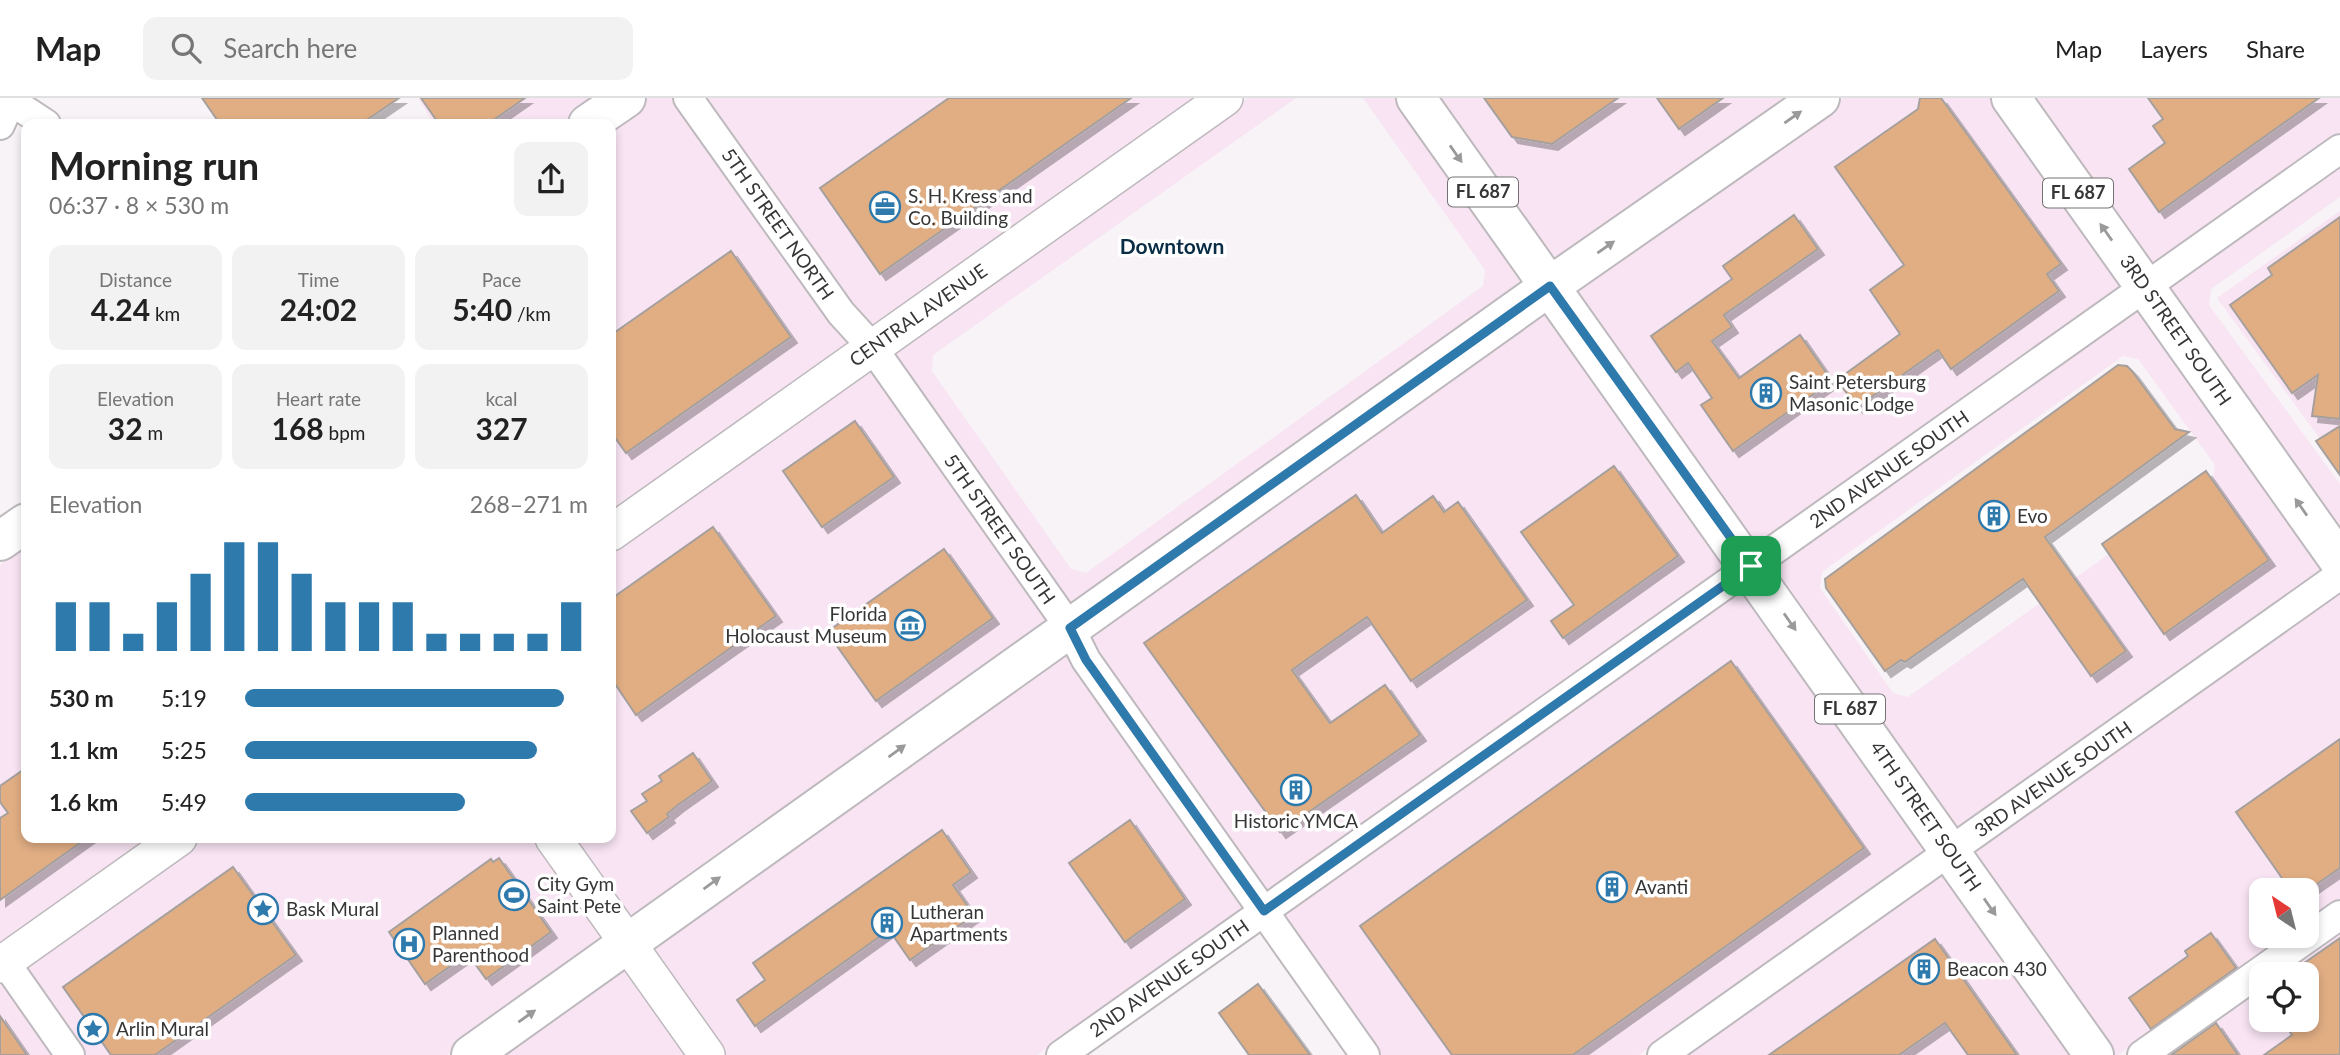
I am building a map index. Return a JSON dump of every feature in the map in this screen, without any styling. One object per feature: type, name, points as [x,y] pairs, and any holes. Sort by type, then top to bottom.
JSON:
[{"type":"main road","points":[[595,119],[626,98]]},
{"type":"main road","name":"4TH STREET SOUTH","points":[[1416,98],[1751,566],[2095,1055]]},
{"type":"main road","points":[[471,1055],[1550,286],[1820,98]]},
{"type":"main road","name":"3RD STREET SOUTH","points":[[2011,98],[2340,562]]},
{"type":"main road","points":[[0,541],[21,526]]},
{"type":"street","name":"5TH STREET NORTH","points":[[688,98],[841,313],[872,347]]},
{"type":"street","name":"CENTRAL AVENUE","points":[[616,529],[1224,98]]},
{"type":"street","points":[[8,108],[34,119]]},
{"type":"street","name":"2ND AVENUE SOUTH","points":[[1061,1055],[2340,149]]},
{"type":"street","name":"5TH STREET SOUTH","points":[[872,347],[1070,628],[1086,660],[1366,1055]]},
{"type":"street","name":"3RD AVENUE SOUTH","points":[[1662,1055],[2340,575]]},
{"type":"street","points":[[71,1055],[2,964],[172,843]]},
{"type":"street","points":[[557,843],[707,1055]]},
{"type":"street","points":[[2142,1055],[2340,915]]},
{"type":"shaded area","points":[[418,98],[602,98],[572,119],[431,119]]},
{"type":"shaded area","points":[[649,98],[673,98],[831,321],[853,344],[616,512],[616,121]]},
{"type":"shaded area","points":[[703,98],[1200,98],[873,330],[850,306]]},
{"type":"shaded area","points":[[1248,98],[1296,98],[933,355],[932,371],[1071,569],[1086,573],[1483,286],[1485,270],[1363,98],[1401,98],[1532,282],[1072,610],[890,352]]},
{"type":"shaded area","points":[[1431,98],[1796,98],[1552,268]]},
{"type":"shaded area","points":[[1844,98],[1996,98],[2127,283],[1753,548],[1568,290]]},
{"type":"shaded area","points":[[2026,98],[2340,98],[2340,132],[2147,269]]},
{"type":"shaded area","points":[[2340,166],[2340,197],[2211,289],[2209,305],[2340,484],[2340,541],[2163,291]]},
{"type":"shaded area","points":[[2340,211],[2340,466],[2217,298]]},
{"type":"shaded area","points":[[1548,304],[1733,563],[1266,893],[1096,653],[1087,634]]},
{"type":"shaded area","points":[[2143,305],[2328,567],[1952,833],[1768,571]],"holes":[[[2123,356],[2138,359],[2215,465],[2213,480],[1908,697],[1893,693],[1820,588],[1822,572]]]},
{"type":"shaded area","points":[[870,366],[1052,624],[630,926],[572,843],[616,843],[616,546]]},
{"type":"shaded area","points":[[21,550],[21,843],[149,843],[0,948],[0,565]]},
{"type":"shaded area","name":"Avanti","points":[[1749,585],[1932,847],[1639,1055],[1381,1055],[1282,915]]},
{"type":"shaded area","points":[[2340,592],[2340,898],[2319,913],[2319,878],[2249,878],[2249,948],[2269,948],[2118,1055],[2110,1055],[1968,855]]},
{"type":"shaded area","points":[[1066,648],[1246,907],[1037,1055],[722,1055],[646,948]]},
{"type":"shaded area","points":[[196,843],[542,843],[610,940],[447,1055],[85,1055],[23,966]]},
{"type":"shaded area","points":[[1948,870],[2079,1055],[1686,1055]]},
{"type":"shaded area","points":[[2340,932],[2340,1055],[2166,1055],[2249,996],[2249,1032],[2319,1032],[2319,962],[2297,962]]},
{"type":"shaded area","points":[[626,962],[692,1055],[495,1055]]},
{"type":"shaded area","points":[[3,980],[55,1055],[0,1055],[0,982]]},
{"type":"building","points":[[202,98],[399,98],[368,119],[217,119]]},
{"type":"building","points":[[421,98],[525,98],[495,119],[436,119]]},
{"type":"building","points":[[949,98],[1131,98],[880,274],[820,188]]},
{"type":"building","points":[[1484,98],[1618,98],[1552,144],[1512,137]]},
{"type":"building","points":[[1657,98],[1723,98],[1679,129]]},
{"type":"building","points":[[1920,98],[1941,98],[2061,264],[2047,274],[2059,291],[1951,369],[1938,350],[1857,407],[1837,380],[1900,334],[1870,290],[1904,265],[1835,167],[1918,109]]},
{"type":"building","points":[[2148,98],[2319,98],[2159,212],[2129,169],[2165,143],[2153,126],[2163,119]]},
{"type":"building","points":[[1794,215],[1818,249],[1724,315],[1732,327],[1712,341],[1739,378],[1800,335],[1832,381],[1733,451],[1701,405],[1712,398],[1688,363],[1676,372],[1651,336],[1732,279],[1723,266]]},
{"type":"building","points":[[2340,217],[2340,419],[2312,416],[2318,375],[2292,393],[2230,305],[2272,275],[2268,268]]},
{"type":"building","points":[[731,251],[791,337],[626,453],[616,439],[616,332]]},
{"type":"building","name":"Evo","points":[[2118,365],[2127,366],[2132,371],[2175,429],[2189,432],[2045,537],[2126,651],[2091,676],[2023,579],[1905,662],[1901,660],[1885,671],[1826,588],[1825,579]]},
{"type":"building","points":[[855,421],[894,477],[822,527],[783,471]]},
{"type":"building","points":[[2340,426],[2340,475],[2316,441]]},
{"type":"building","points":[[1614,466],[1678,556],[1563,638],[1551,621],[1574,605],[1521,532]]},
{"type":"building","points":[[2206,471],[2269,560],[2164,634],[2102,544]]},
{"type":"building","points":[[1356,495],[1382,533],[1433,496],[1444,512],[1458,502],[1527,600],[1411,681],[1367,617],[1292,670],[1330,723],[1385,685],[1420,735],[1280,832],[1144,643]]},
{"type":"building","points":[[713,527],[776,616],[636,715],[616,685],[616,595]]},
{"type":"building","name":"Florida Holocaust Museum","points":[[944,549],[993,618],[876,701],[827,632]]},
{"type":"building","name":"Avanti","points":[[1731,661],[1864,848],[1573,1055],[1452,1055],[1360,926]]},
{"type":"building","points":[[2340,739],[2340,868],[2319,883],[2319,878],[2282,878],[2236,812]]},
{"type":"building","points":[[693,753],[712,781],[678,805],[667,814],[669,817],[647,833],[631,811],[647,801],[642,794],[662,781],[659,776]]},
{"type":"building","points":[[21,771],[21,843],[80,843],[0,900],[0,818],[8,813],[0,802],[0,786]]},
{"type":"building","points":[[1130,820],[1185,899],[1125,942],[1069,863]]},
{"type":"building","name":"Lutheran Apartments","points":[[942,830],[971,872],[953,885],[974,915],[910,960],[889,930],[755,1026],[737,1000],[765,980],[753,963]]},
{"type":"building","points":[[499,858],[551,932],[486,979],[468,954],[425,984],[389,932],[491,859],[493,862]]},
{"type":"building","points":[[233,867],[296,955],[155,1055],[111,1055],[63,987]]},
{"type":"building","points":[[2211,933],[2236,968],[2151,1029],[2129,998],[2188,956],[2185,951]]},
{"type":"building","points":[[2340,938],[2340,1055],[2264,1055],[2292,1035],[2290,1032],[2319,1032],[2319,962],[2306,962]]},
{"type":"building","name":"Beacon 430","points":[[1935,939],[2017,1055],[1968,1055],[1945,1023],[1899,1055],[1769,1055]]},
{"type":"building","points":[[1258,984],[1310,1055],[1249,1055],[1219,1013]]},
{"type":"building","points":[[0,1016],[27,1055],[0,1055]]},
{"type":"building","points":[[2216,1023],[2238,1055],[2171,1055]]},
{"type":"place","name":"S. H. Kress and Co. Building","points":[[885,207]]},
{"type":"place","name":"Saint Petersburg Masonic Lodge","points":[[1766,393]]},
{"type":"place","name":"Evo","points":[[1994,516]]},
{"type":"place","name":"Florida Holocaust Museum","points":[[910,625]]},
{"type":"place","name":"Historic YMCA","points":[[1296,790]]},
{"type":"place","name":"Avanti","points":[[1612,887]]},
{"type":"place","name":"City Gym Saint Pete","points":[[514,895]]},
{"type":"place","name":"Bask Mural","points":[[263,909]]},
{"type":"place","name":"Lutheran Apartments","points":[[887,923]]},
{"type":"place","name":"Planned Parenthood","points":[[409,944]]},
{"type":"place","name":"Beacon 430","points":[[1924,969]]},
{"type":"place","name":"Arlin Mural","points":[[93,1029]]},
{"type":"district","name":"Downtown","points":[[1172,247]]},
{"type":"route","points":[[1550,286],[1751,566],[1264,911],[1086,660],[1070,628],[1550,286]]}]
